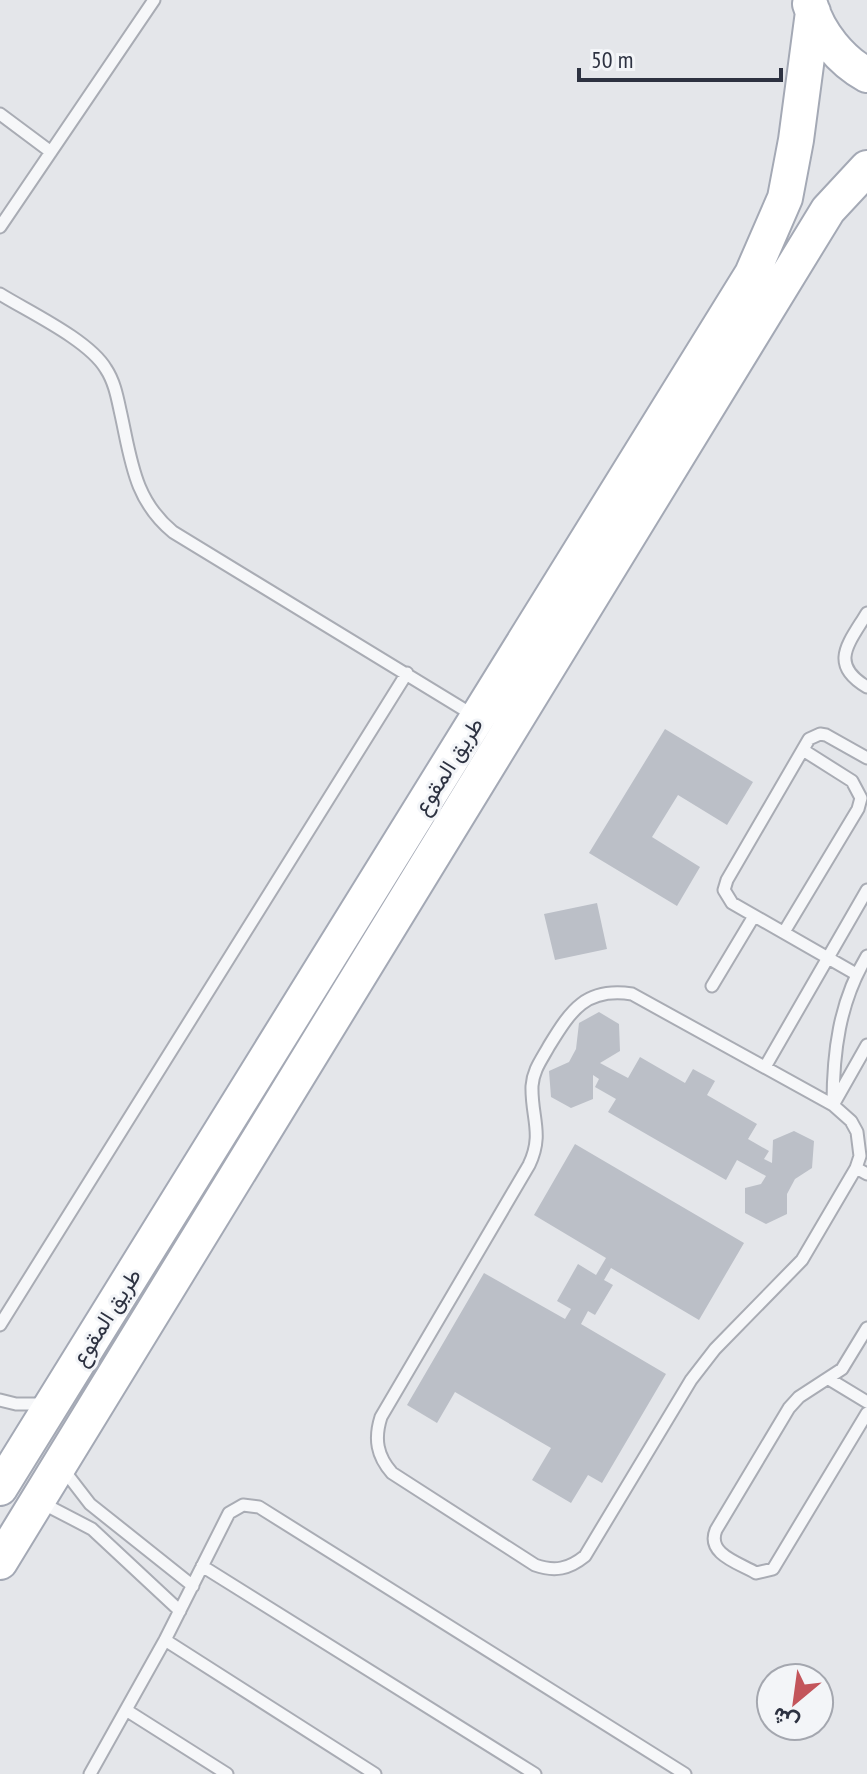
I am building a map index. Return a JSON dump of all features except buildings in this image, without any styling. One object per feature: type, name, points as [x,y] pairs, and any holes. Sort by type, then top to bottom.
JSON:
[{"type":"main road","points":[[811,6],[830,44],[857,70],[867,75]]},
{"type":"main road","name":"طريق المقوع","points":[[0,1488],[752,274],[785,198],[796,140],[811,6]]},
{"type":"main road","name":"طريق المقوع","points":[[0,1562],[828,210],[867,168]]},
{"type":"lane","points":[[0,227],[154,0]]},
{"type":"lane","points":[[0,114],[51,152]]},
{"type":"lane","points":[[0,294],[82,344],[105,367],[113,382],[137,483],[157,519],[478,718]]},
{"type":"lane","points":[[867,613],[847,647],[844,662],[851,676],[867,687]]},
{"type":"lane","points":[[0,1325],[407,673]]},
{"type":"lane","points":[[856,974],[728,899],[725,885],[809,739],[820,734],[867,758]]},
{"type":"lane","points":[[784,932],[858,809],[861,798],[852,781],[803,750]]},
{"type":"lane","points":[[765,1067],[867,890]]},
{"type":"lane","points":[[712,986],[754,916]]},
{"type":"lane","points":[[833,1105],[836,1042],[843,1010],[856,974],[867,956]]},
{"type":"lane","points":[[600,994],[632,994],[833,1105],[851,1121],[857,1132],[862,1171],[802,1260],[715,1349],[691,1380],[592,1547],[577,1563],[557,1570],[535,1565],[392,1473],[379,1453],[377,1428],[381,1417],[533,1158],[538,1134],[533,1077],[573,1010],[585,1000],[600,994]]},
{"type":"lane","points":[[833,1105],[867,1045]]},
{"type":"lane","points":[[867,1328],[846,1363],[789,1408],[716,1530],[713,1540],[717,1550],[756,1573],[773,1569],[867,1413]]},
{"type":"lane","points":[[829,1379],[867,1402]]},
{"type":"lane","points":[[0,1400],[34,1405],[53,1403]]},
{"type":"lane","points":[[60,1464],[79,1492],[103,1516],[193,1586]]},
{"type":"lane","points":[[38,1501],[92,1529],[180,1611]]},
{"type":"lane","points":[[90,1774],[165,1640],[229,1513],[243,1505],[259,1507],[685,1774]]},
{"type":"lane","points":[[92,1529],[103,1516]]},
{"type":"lane","points":[[202,1566],[535,1774]]},
{"type":"lane","points":[[165,1640],[375,1774]]},
{"type":"lane","points":[[126,1710],[227,1774]]}]
